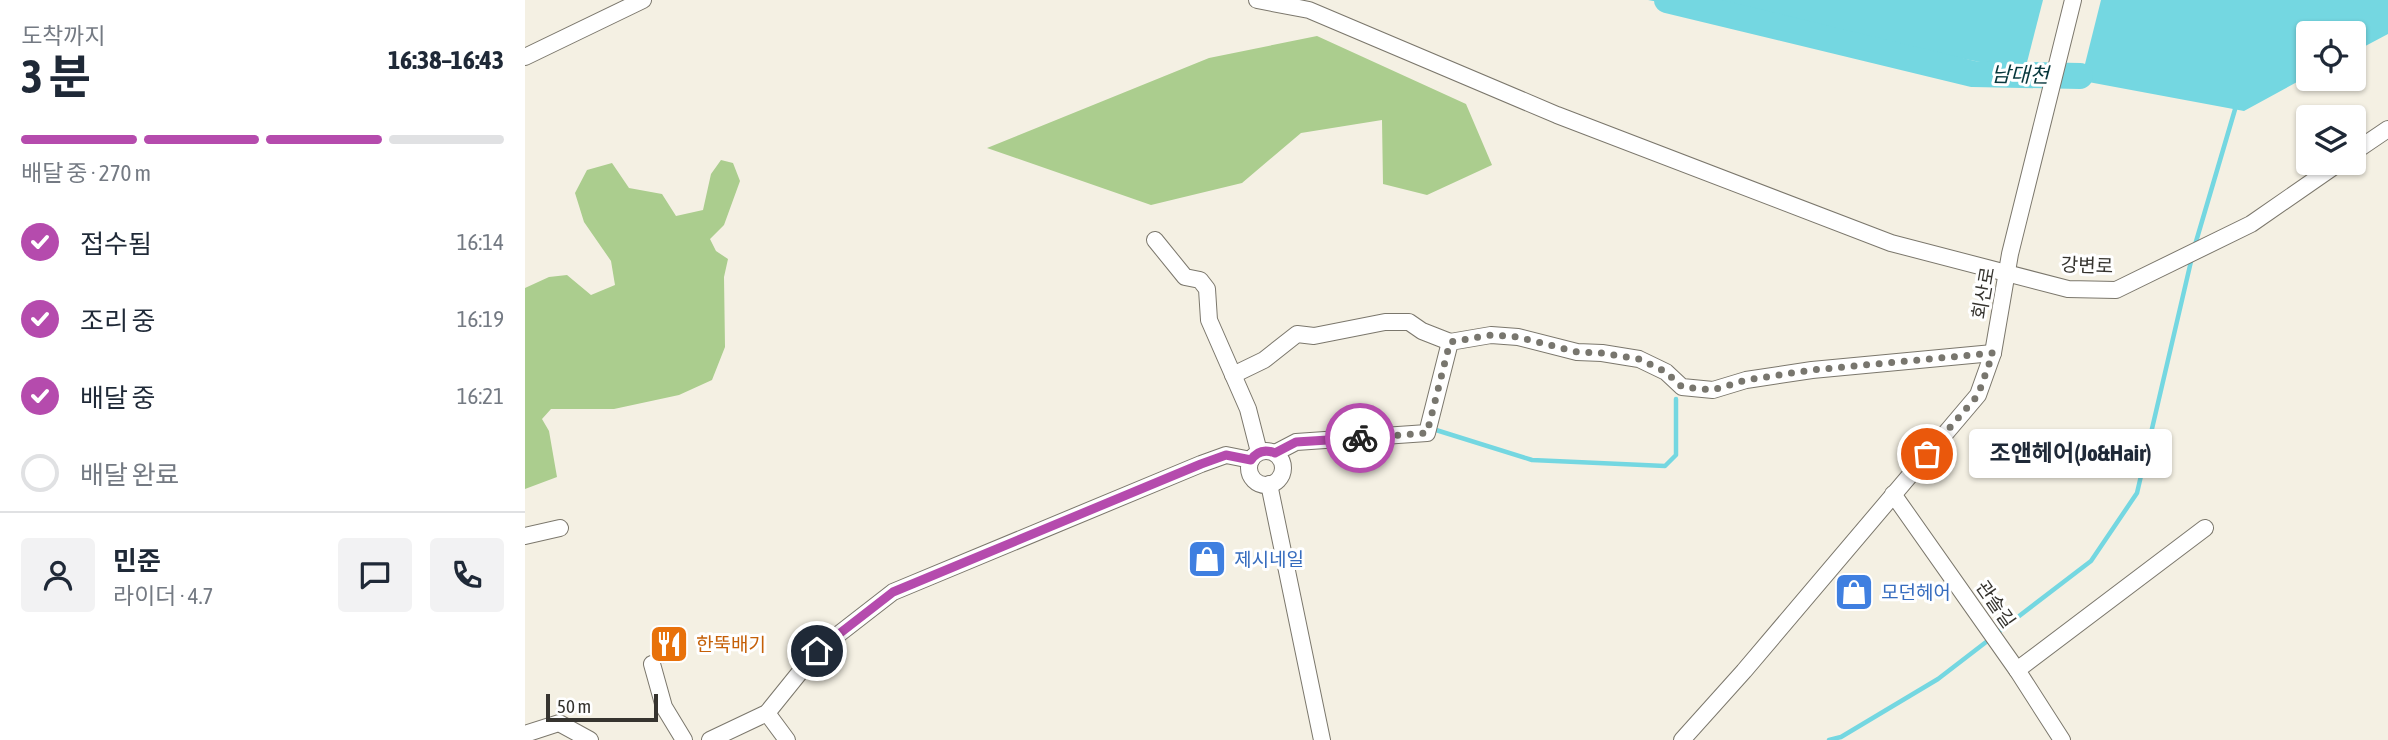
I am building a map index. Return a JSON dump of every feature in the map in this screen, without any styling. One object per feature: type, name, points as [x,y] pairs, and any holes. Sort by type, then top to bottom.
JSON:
[{"type":"street","points":[[525,57],[643,0]]},
{"type":"street","name":"강변로","points":[[1258,0],[1309,10],[1557,115],[1891,243],[2068,289],[2116,290],[2251,224],[2322,175]]},
{"type":"street","name":"회산로","points":[[1682,740],[1744,671],[1978,395],[1993,353],[2010,254],[2073,0]]},
{"type":"street","points":[[2366,144],[2388,129]]},
{"type":"street","points":[[1155,240],[1185,277],[1200,280],[1207,289],[1209,320],[1248,408],[1261,455]]},
{"type":"street","points":[[1233,375],[1264,360],[1297,334],[1314,335],[1385,322],[1409,322],[1422,331],[1450,342],[1491,335],[1518,337],[1577,352],[1639,359],[1666,372],[1682,387],[1713,390],[1746,380],[1812,370],[1993,353]]},
{"type":"street","points":[[710,740],[767,713],[817,651],[893,592],[1226,455],[1261,455],[1282,462],[1279,479],[1269,484],[1254,480],[1249,470],[1261,455],[1296,442],[1427,433],[1450,342]]},
{"type":"street","points":[[1269,484],[1322,740]]},
{"type":"street","name":"관솔길","points":[[1893,494],[2017,670],[2054,737]]},
{"type":"street","points":[[525,536],[560,528]]},
{"type":"street","points":[[2017,670],[2205,528]]},
{"type":"street","points":[[652,664],[664,707],[684,740]]},
{"type":"street","points":[[767,713],[787,740]]},
{"type":"street","points":[[525,734],[559,723],[590,740]]},
{"type":"green space","points":[[1317,36],[1466,104],[1492,165],[1427,195],[1383,184],[1382,120],[1301,133],[1242,183],[1151,205],[987,148],[1209,58]]},
{"type":"green space","points":[[721,160],[733,163],[740,181],[724,225],[710,239],[716,251],[728,259],[724,277],[725,347],[712,380],[679,395],[614,409],[551,409],[542,419],[549,431],[557,477],[525,489],[525,288],[549,277],[567,275],[591,295],[615,285],[611,261],[584,222],[575,193],[587,170],[612,163],[629,188],[662,194],[676,216],[703,210],[711,174]]},
{"type":"water","points":[[1648,0],[2388,0],[2388,34],[2366,46],[2366,21],[2296,21],[2296,83],[2244,111]]},
{"type":"pier","points":[[2043,0],[2101,0],[2080,84],[2024,74]]},
{"type":"building","name":"한뚝배기","points":[[672,637],[683,652],[663,664],[660,657],[651,651]]},
{"type":"waterway","name":"남대천","points":[[1667,0],[1973,74],[2080,76]]},
{"type":"waterway","points":[[2195,245],[2236,106]]},
{"type":"waterway","points":[[1997,633],[2091,561],[2137,493],[2192,257]]},
{"type":"waterway","points":[[1436,430],[1532,460],[1665,466],[1676,455],[1676,399]]},
{"type":"waterway","points":[[1829,740],[1841,737],[1938,679],[1990,639]]},
{"type":"way so far","points":[[1360,438],[1427,433],[1450,342],[1466,338],[1491,335],[1518,337],[1577,352],[1639,359],[1666,372],[1682,387],[1713,390],[1746,380],[1812,370],[1993,353],[1978,395],[1927,454]]},
{"type":"place","name":"조앤헤어(Jo&Hair)","points":[[1927,454]]},
{"type":"place","name":"제시네일","points":[[1207,559]]},
{"type":"place","name":"모던헤어","points":[[1854,592]]},
{"type":"place","name":"한뚝배기","points":[[669,644]]},
{"type":"route","points":[[817,651],[893,592],[1201,464],[1226,455],[1251,460],[1259,452],[1275,453],[1296,442],[1360,438]]}]
